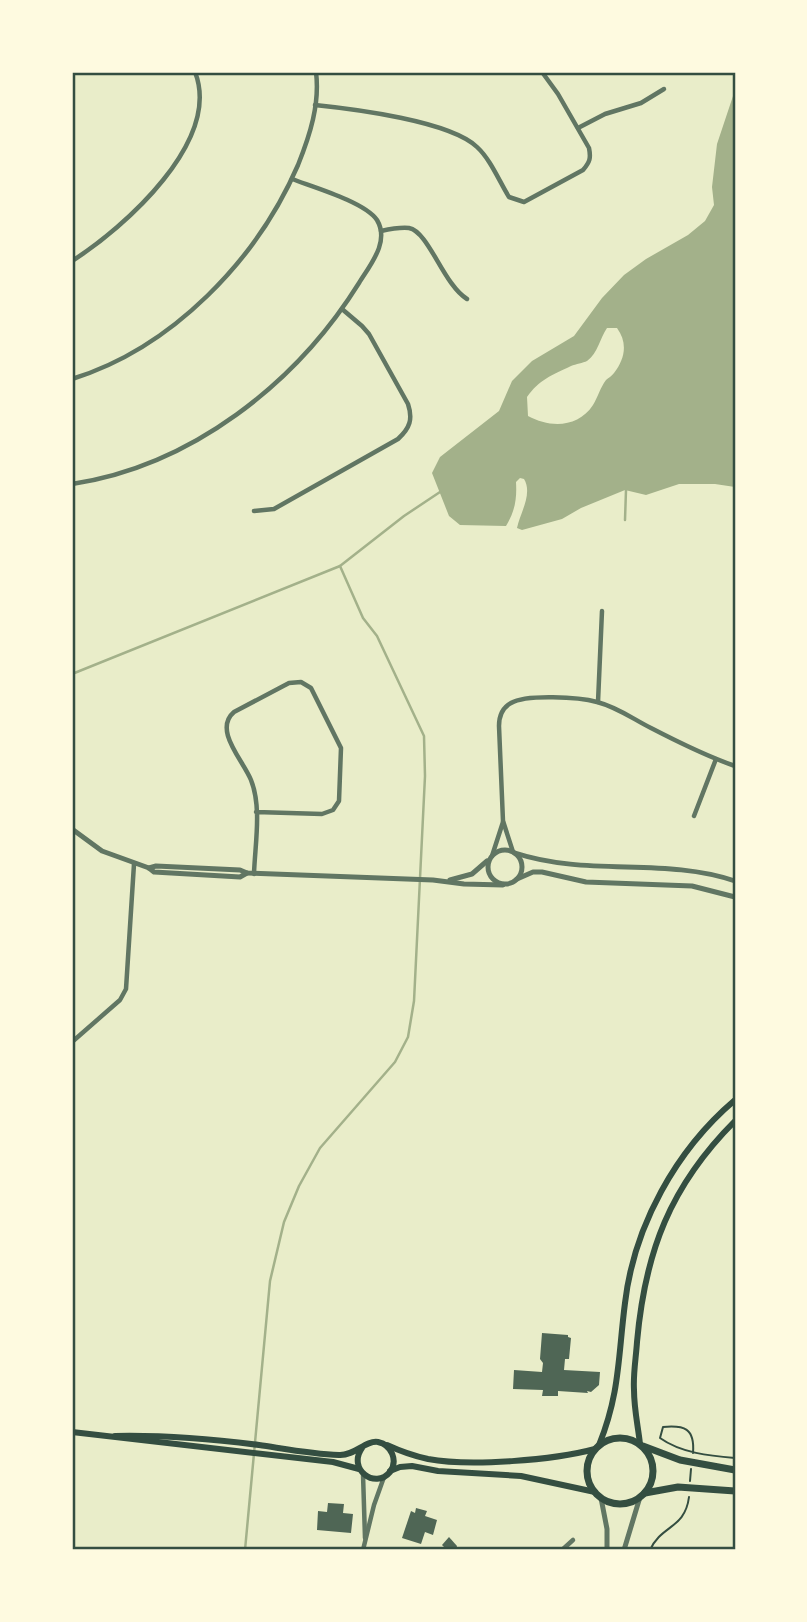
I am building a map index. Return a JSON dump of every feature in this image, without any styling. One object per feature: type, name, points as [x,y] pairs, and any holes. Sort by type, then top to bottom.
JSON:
[{"type":"main road","points":[[598,1495],[589,1482],[589,1459],[597,1447],[617,1387],[625,1303],[631,1269],[641,1237],[663,1189],[681,1159],[706,1128],[735,1100]]},
{"type":"main road","points":[[642,1495],[651,1482],[653,1469],[650,1457],[641,1445],[634,1389],[640,1303],[647,1270],[671,1207],[688,1178],[734,1122]]},
{"type":"main road","points":[[72,1432],[236,1443],[276,1453],[333,1462],[373,1479],[400,1467],[412,1466],[438,1471],[521,1476],[598,1495],[621,1504],[642,1495],[678,1487],[735,1491]]},
{"type":"main road","points":[[115,1436],[143,1442],[236,1452],[343,1455],[372,1442],[430,1460],[468,1461],[548,1458],[597,1447],[609,1440],[621,1438],[680,1460],[735,1470]]},
{"type":"main road","points":[[384,1444],[389,1448],[394,1460],[387,1474]]},
{"type":"main road","points":[[361,1472],[357,1458],[362,1448]]},
{"type":"street","points":[[72,261],[109,236],[133,214],[173,166],[198,120],[201,88],[195,72]]},
{"type":"street","points":[[72,379],[129,355],[161,334],[203,299],[230,271],[265,227],[292,179],[308,140],[315,105],[316,72]]},
{"type":"street","points":[[315,105],[364,110],[454,132],[479,149],[509,197],[519,202],[583,170],[589,164],[591,156],[578,128],[542,72]]},
{"type":"street","points":[[578,128],[605,114],[641,103],[664,89]]},
{"type":"street","points":[[72,484],[146,464],[224,425],[278,380],[342,309],[378,253],[381,231],[378,222],[362,207],[292,179]]},
{"type":"street","points":[[381,231],[409,228],[422,235],[450,284],[467,299]]},
{"type":"street","points":[[254,512],[274,509],[398,439],[406,432],[410,423],[408,404],[369,334],[342,309]]},
{"type":"street","points":[[598,702],[602,611]]},
{"type":"street","points":[[251,874],[255,794],[225,725],[234,712],[289,683],[301,682],[311,688],[341,748],[339,801],[333,810],[322,814],[256,812]]},
{"type":"street","points":[[517,879],[522,869],[503,821],[499,726],[499,717],[510,703],[524,699],[581,699],[598,702],[680,743],[735,766]]},
{"type":"street","points":[[694,816],[716,759]]},
{"type":"street","points":[[503,821],[488,864],[489,875],[503,885]]},
{"type":"street","points":[[72,829],[102,851],[149,868],[156,866],[240,870],[251,874],[503,885],[533,872],[542,872],[586,882],[692,886],[735,897]]},
{"type":"street","points":[[447,881],[472,873],[499,851],[572,866],[685,870],[735,881]]},
{"type":"street","points":[[72,1042],[120,1000],[126,989],[134,864]]},
{"type":"street","points":[[361,1472],[365,1542]]},
{"type":"street","points":[[363,1550],[377,1496],[387,1474]]},
{"type":"street","points":[[598,1495],[607,1529],[607,1550]]},
{"type":"street","points":[[624,1550],[642,1495]]},
{"type":"street","points":[[562,1550],[573,1540]]},
{"type":"path","points":[[663,1427],[660,1438],[681,1448],[735,1458]]},
{"type":"shaded area","points":[[735,90],[735,487],[679,484],[646,495],[625,490],[562,519],[522,530],[517,528],[527,491],[524,479],[520,478],[516,482],[515,505],[506,526],[460,525],[449,516],[432,473],[440,457],[499,411],[512,381],[532,361],[574,336],[602,298],[624,275],[688,235],[705,221],[714,205],[712,187],[717,144]],"holes":[[[607,328],[617,328],[623,339],[623,357],[587,413],[563,424],[545,423],[528,416],[527,397],[536,386],[558,372],[587,361],[594,354]]]},
{"type":"building","points":[[542,1333],[568,1335],[571,1338],[569,1359],[565,1359],[564,1370],[600,1372],[599,1385],[591,1392],[587,1391],[588,1393],[558,1391],[558,1396],[542,1396],[543,1390],[513,1389],[514,1370],[542,1372]]},
{"type":"building","points":[[328,1503],[344,1504],[343,1513],[353,1514],[351,1533],[317,1530],[318,1511],[327,1512]]},
{"type":"building","points":[[416,1508],[427,1511],[425,1516],[437,1520],[433,1535],[425,1532],[421,1544],[402,1538],[411,1511],[415,1513]]},
{"type":"building","points":[[449,1537],[457,1546],[456,1550],[447,1550],[442,1545]]},
{"type":"waterway","points":[[625,520],[626,490]]},
{"type":"waterway","points":[[245,1550],[270,1281],[284,1222],[299,1186],[320,1148],[395,1062],[408,1037],[414,1001],[425,776],[424,736],[377,636],[363,618],[340,566],[404,516],[440,492]]},
{"type":"waterway","points":[[72,674],[340,566]]}]
